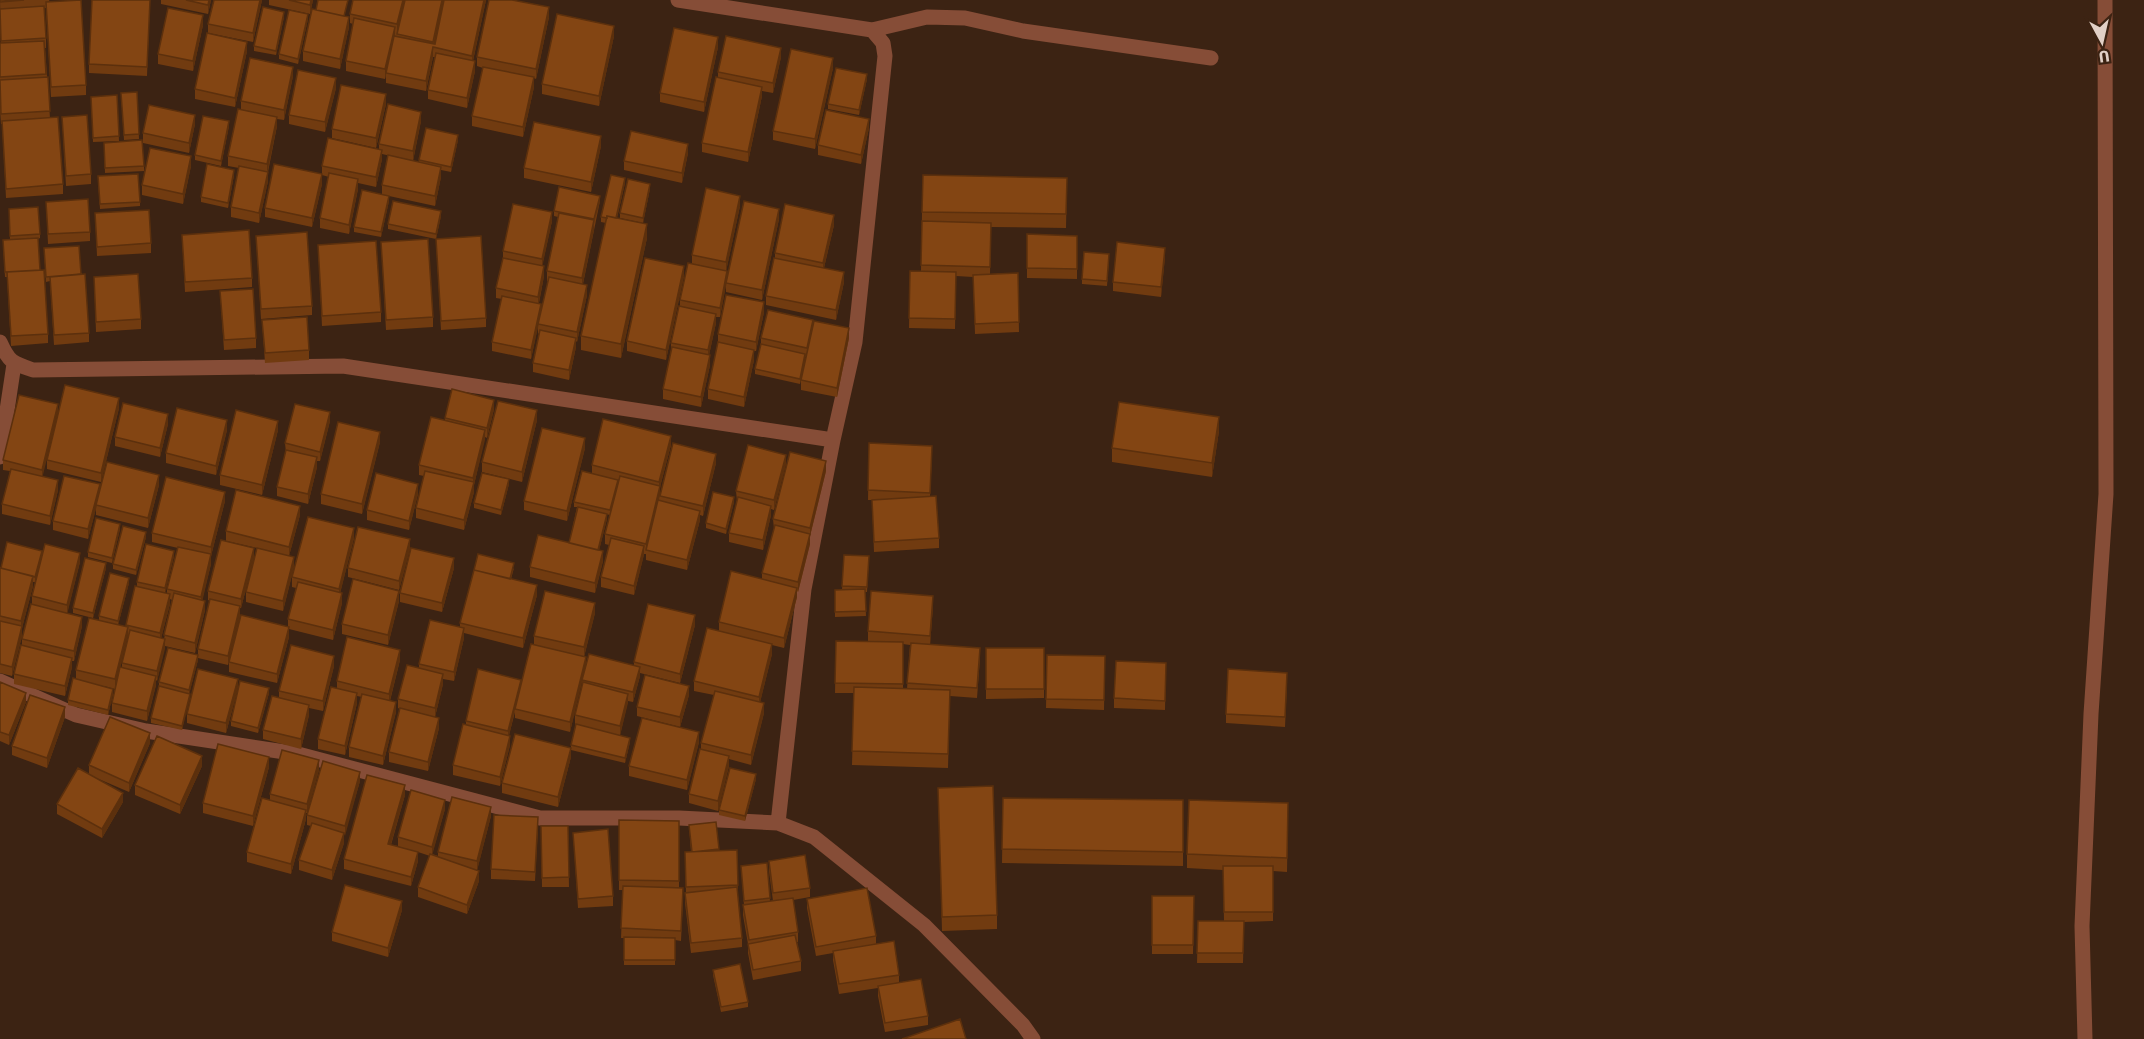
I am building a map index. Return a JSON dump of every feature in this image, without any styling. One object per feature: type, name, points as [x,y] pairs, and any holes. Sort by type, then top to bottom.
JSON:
[{"type":"street","points":[[678,0],[872,30],[927,17],[965,18],[1023,31],[1211,58]]},
{"type":"street","points":[[2085,1039],[2083,891],[2091,714],[2106,494],[2105,0]]},
{"type":"street","points":[[778,823],[804,589],[855,342],[885,56],[883,43],[872,30]]},
{"type":"street","points":[[0,342],[5,354],[14,364],[33,370],[343,366],[833,440]]},
{"type":"street","points":[[0,457],[14,364]]},
{"type":"street","points":[[0,681],[76,716],[146,731],[298,754],[540,818],[679,818],[778,823],[814,837],[924,925],[1023,1025],[1033,1039]]},
{"type":"building","points":[[0,0],[24,0],[0,2]]},
{"type":"building","points":[[81,0],[86,85],[51,87],[46,2]]},
{"type":"building","points":[[92,0],[150,0],[147,67],[89,64]]},
{"type":"building","points":[[186,0],[209,0],[208,5]]},
{"type":"building","points":[[214,0],[260,0],[253,33],[208,24]]},
{"type":"building","points":[[289,0],[311,0],[310,5]]},
{"type":"building","points":[[318,0],[348,0],[344,16],[316,10]]},
{"type":"building","points":[[353,0],[403,0],[397,24],[350,14]]},
{"type":"building","points":[[405,0],[442,0],[433,42],[397,34]]},
{"type":"building","points":[[444,0],[484,0],[472,56],[433,47],[426,81],[386,73],[394,36],[435,44]]},
{"type":"building","points":[[489,0],[512,0],[549,7],[536,69],[477,57]]},
{"type":"building","points":[[44,6],[46,38],[1,41],[0,9]]},
{"type":"building","points":[[263,7],[284,12],[276,51],[254,46]]},
{"type":"building","points":[[168,8],[203,15],[193,61],[158,54]]},
{"type":"building","points":[[312,9],[349,17],[340,59],[303,51]]},
{"type":"building","points":[[289,10],[308,14],[298,59],[279,54]]},
{"type":"building","points":[[557,14],[614,26],[599,96],[542,84]]},
{"type":"building","points":[[354,18],[395,27],[385,69],[346,61]]},
{"type":"building","points":[[674,28],[718,37],[704,102],[660,93]]},
{"type":"building","points":[[207,33],[247,42],[235,98],[195,89]]},
{"type":"building","points":[[726,36],[781,48],[773,83],[718,72]]},
{"type":"building","points":[[44,41],[46,74],[0,77],[0,43]]},
{"type":"building","points":[[791,49],[833,58],[815,139],[773,131]]},
{"type":"building","points":[[436,53],[475,61],[467,98],[428,90]]},
{"type":"building","points":[[250,58],[293,67],[284,110],[241,101]]},
{"type":"building","points":[[483,67],[534,77],[523,127],[472,116]]},
{"type":"building","points":[[836,68],[867,74],[859,110],[828,104]]},
{"type":"building","points":[[298,70],[336,78],[325,122],[289,115]]},
{"type":"building","points":[[48,77],[50,111],[1,114],[0,80]]},
{"type":"building","points":[[716,77],[762,87],[748,152],[702,143]]},
{"type":"building","points":[[341,85],[386,94],[376,138],[332,129]]},
{"type":"building","points":[[137,92],[139,134],[124,135],[121,93]]},
{"type":"building","points":[[117,95],[119,136],[93,138],[91,97]]},
{"type":"building","points":[[388,104],[421,112],[413,151],[379,144]]},
{"type":"building","points":[[149,105],[195,115],[189,143],[143,133]]},
{"type":"building","points":[[238,109],[277,117],[267,164],[228,156]]},
{"type":"building","points":[[826,110],[869,119],[861,155],[818,145]]},
{"type":"building","points":[[87,115],[91,174],[66,176],[62,117]]},
{"type":"building","points":[[203,116],[229,121],[221,161],[195,155]]},
{"type":"building","points":[[58,117],[63,184],[6,189],[2,121]]},
{"type":"building","points":[[534,122],[601,136],[591,182],[524,168]]},
{"type":"building","points":[[426,128],[458,135],[451,167],[419,160]]},
{"type":"building","points":[[631,131],[688,144],[682,173],[624,161]]},
{"type":"building","points":[[328,138],[382,150],[376,177],[322,166]]},
{"type":"building","points":[[142,140],[144,166],[105,168],[104,143]]},
{"type":"building","points":[[150,148],[191,156],[183,194],[142,185]]},
{"type":"building","points":[[388,155],[441,167],[435,196],[382,185]]},
{"type":"building","points":[[207,164],[234,170],[228,203],[201,197]]},
{"type":"building","points":[[274,164],[322,174],[312,218],[265,208]]},
{"type":"building","points":[[239,166],[268,172],[259,213],[231,207]]},
{"type":"building","points":[[329,173],[358,179],[349,225],[320,218]]},
{"type":"building","points":[[138,174],[140,202],[100,204],[98,176]]},
{"type":"building","points":[[611,175],[625,178],[616,218],[601,217]]},
{"type":"building","points":[[923,175],[1067,178],[1066,214],[922,212]]},
{"type":"building","points":[[628,179],[650,184],[643,218],[620,213]]},
{"type":"building","points":[[559,187],[600,196],[594,219],[554,211]]},
{"type":"building","points":[[706,188],[740,196],[726,262],[692,255]]},
{"type":"building","points":[[362,190],[389,196],[381,232],[354,227]]},
{"type":"building","points":[[88,199],[90,232],[48,234],[46,202]]},
{"type":"building","points":[[393,201],[441,211],[436,234],[388,224]]},
{"type":"building","points":[[744,201],[779,209],[762,290],[726,283]]},
{"type":"building","points":[[513,204],[552,212],[542,259],[503,251]]},
{"type":"building","points":[[785,204],[834,215],[823,263],[775,253]]},
{"type":"building","points":[[38,207],[40,234],[10,236],[9,209]]},
{"type":"building","points":[[149,210],[151,243],[97,247],[95,213]]},
{"type":"building","points":[[559,213],[594,220],[582,278],[547,271]]},
{"type":"building","points":[[607,216],[647,224],[621,344],[581,336]]},
{"type":"building","points":[[922,221],[991,223],[990,267],[921,265]]},
{"type":"building","points":[[249,230],[252,278],[185,282],[182,235]]},
{"type":"building","points":[[307,232],[312,306],[261,309],[256,236]]},
{"type":"building","points":[[1027,234],[1077,236],[1077,269],[1027,268]]},
{"type":"building","points":[[481,236],[486,318],[441,321],[436,239]]},
{"type":"building","points":[[38,238],[40,270],[5,272],[3,240]]},
{"type":"building","points":[[428,239],[433,317],[386,320],[381,242]]},
{"type":"building","points":[[376,241],[381,312],[322,316],[318,245]]},
{"type":"building","points":[[1117,242],[1165,248],[1161,287],[1113,282]]},
{"type":"building","points":[[79,246],[81,274],[46,277],[44,248]]},
{"type":"building","points":[[1084,252],[1109,254],[1107,281],[1082,279]]},
{"type":"building","points":[[503,258],[544,266],[538,297],[496,288]]},
{"type":"building","points":[[645,258],[684,266],[666,350],[627,341]]},
{"type":"building","points":[[774,258],[844,272],[836,310],[766,296]]},
{"type":"building","points":[[688,263],[727,271],[720,308],[680,300]]},
{"type":"building","points":[[44,270],[48,334],[11,336],[7,272]]},
{"type":"building","points":[[910,271],[956,272],[955,319],[909,318]]},
{"type":"building","points":[[1018,273],[1019,322],[975,324],[973,275]]},
{"type":"building","points":[[85,274],[89,333],[54,335],[50,277]]},
{"type":"building","points":[[138,274],[141,319],[96,322],[94,277]]},
{"type":"building","points":[[549,277],[587,285],[577,332],[538,324]]},
{"type":"building","points":[[253,289],[256,338],[224,340],[220,291]]},
{"type":"building","points":[[726,295],[764,302],[756,342],[718,334]]},
{"type":"building","points":[[502,296],[541,304],[531,350],[492,342]]},
{"type":"building","points":[[679,306],[716,314],[708,350],[671,343]]},
{"type":"building","points":[[768,310],[813,320],[807,348],[761,338]]},
{"type":"building","points":[[307,317],[309,350],[265,353],[262,320]]},
{"type":"building","points":[[814,321],[849,328],[837,388],[801,380]]},
{"type":"building","points":[[540,330],[576,338],[569,370],[533,363]]},
{"type":"building","points":[[718,342],[754,350],[744,397],[708,389]]},
{"type":"building","points":[[761,344],[805,354],[800,379],[755,369]]},
{"type":"building","points":[[672,347],[710,355],[701,397],[663,389]]},
{"type":"building","points":[[65,385],[119,398],[101,473],[47,460]]},
{"type":"building","points":[[452,389],[494,400],[487,428],[445,418]]},
{"type":"building","points":[[19,395],[58,404],[42,470],[3,460]]},
{"type":"building","points":[[498,401],[537,410],[522,472],[482,462]]},
{"type":"building","points":[[1119,402],[1219,417],[1212,463],[1112,448]]},
{"type":"building","points":[[123,403],[168,414],[160,448],[115,437]]},
{"type":"building","points":[[295,404],[330,412],[320,452],[285,443]]},
{"type":"building","points":[[177,408],[227,420],[216,466],[166,453]]},
{"type":"building","points":[[236,410],[278,421],[262,485],[220,475]]},
{"type":"building","points":[[431,417],[485,430],[473,478],[419,465]]},
{"type":"building","points":[[603,419],[671,436],[659,482],[592,465]]},
{"type":"building","points":[[338,422],[380,432],[362,504],[321,494]]},
{"type":"building","points":[[542,428],[585,438],[567,511],[524,501]]},
{"type":"building","points":[[673,443],[716,454],[703,506],[660,496]]},
{"type":"building","points":[[869,443],[932,446],[930,493],[868,490]]},
{"type":"building","points":[[748,445],[786,455],[774,500],[736,491]]},
{"type":"building","points":[[286,450],[317,457],[308,494],[277,487]]},
{"type":"building","points":[[790,452],[826,461],[810,528],[773,519]]},
{"type":"building","points":[[107,462],[159,475],[148,518],[96,505]]},
{"type":"building","points":[[11,469],[58,480],[50,516],[2,504]]},
{"type":"building","points":[[425,471],[474,482],[464,520],[416,508]]},
{"type":"building","points":[[582,471],[618,480],[610,510],[574,502]]},
{"type":"building","points":[[376,473],[418,484],[409,521],[367,510]]},
{"type":"building","points":[[482,473],[509,479],[501,510],[474,503]]},
{"type":"building","points":[[64,476],[100,484],[88,529],[53,521]]},
{"type":"building","points":[[620,476],[660,486],[646,544],[605,534]]},
{"type":"building","points":[[166,477],[225,492],[211,547],[152,533]]},
{"type":"building","points":[[236,490],[300,506],[289,547],[226,531]]},
{"type":"building","points":[[713,492],[734,497],[726,529],[706,523]]},
{"type":"building","points":[[936,496],[939,538],[874,542],[872,500]]},
{"type":"building","points":[[738,497],[771,506],[763,540],[729,533]]},
{"type":"building","points":[[658,500],[700,511],[687,560],[646,550]]},
{"type":"building","points":[[578,507],[607,514],[598,550],[569,543]]},
{"type":"building","points":[[308,517],[354,528],[339,589],[292,577]]},
{"type":"building","points":[[96,518],[120,524],[112,558],[88,552]]},
{"type":"building","points":[[775,525],[810,534],[798,582],[762,573]]},
{"type":"building","points":[[123,526],[146,532],[136,570],[113,564]]},
{"type":"building","points":[[358,527],[410,539],[399,581],[348,568]]},
{"type":"building","points":[[538,535],[603,551],[595,583],[530,567]]},
{"type":"building","points":[[611,538],[644,546],[634,586],[601,577]]},
{"type":"building","points":[[221,540],[254,548],[241,599],[208,591]]},
{"type":"building","points":[[7,542],[42,551],[35,577],[1,568]]},
{"type":"building","points":[[45,544],[80,553],[67,605],[32,596]]},
{"type":"building","points":[[146,544],[174,551],[165,588],[137,582]]},
{"type":"building","points":[[178,547],[211,554],[201,597],[167,589]]},
{"type":"building","points":[[257,548],[294,557],[283,601],[246,592]]},
{"type":"building","points":[[411,548],[454,558],[442,603],[400,593]]},
{"type":"building","points":[[478,554],[514,563],[510,579],[474,570]]},
{"type":"building","points":[[844,555],[869,556],[867,587],[842,586]]},
{"type":"building","points":[[85,558],[106,563],[93,613],[73,608]]},
{"type":"building","points":[[0,568],[33,576],[21,621],[0,616]]},
{"type":"building","points":[[474,570],[537,585],[523,638],[460,623]]},
{"type":"building","points":[[731,571],[797,588],[784,638],[719,622]]},
{"type":"building","points":[[110,573],[129,578],[118,621],[99,616]]},
{"type":"building","points":[[353,579],[399,591],[388,635],[342,624]]},
{"type":"building","points":[[298,582],[342,593],[333,630],[288,619]]},
{"type":"building","points":[[135,586],[170,594],[160,633],[126,625]]},
{"type":"building","points":[[865,589],[866,611],[835,612],[835,590]]},
{"type":"building","points":[[545,591],[595,603],[584,647],[534,636]]},
{"type":"building","points":[[871,591],[933,596],[930,636],[868,631]]},
{"type":"building","points":[[174,593],[205,601],[195,643],[164,635]]},
{"type":"building","points":[[210,599],[240,606],[228,656],[198,649]]},
{"type":"building","points":[[31,604],[82,617],[74,651],[22,639]]},
{"type":"building","points":[[648,604],[695,615],[680,674],[634,662]]},
{"type":"building","points":[[241,615],[289,627],[277,674],[229,662]]},
{"type":"building","points":[[89,618],[128,627],[115,679],[76,670]]},
{"type":"building","points":[[430,620],[464,628],[454,672],[419,664]]},
{"type":"building","points":[[0,621],[22,626],[12,667],[0,664]]},
{"type":"building","points":[[707,628],[772,644],[759,697],[694,681]]},
{"type":"building","points":[[130,630],[165,639],[157,671],[122,663]]},
{"type":"building","points":[[347,637],[400,650],[389,694],[337,681]]},
{"type":"building","points":[[836,641],[903,642],[903,684],[835,683]]},
{"type":"building","points":[[911,643],[980,648],[977,688],[907,683]]},
{"type":"building","points":[[531,644],[586,657],[570,722],[515,709]]},
{"type":"building","points":[[21,645],[72,658],[65,686],[14,674]]},
{"type":"building","points":[[291,645],[334,656],[323,701],[279,691]]},
{"type":"building","points":[[168,648],[198,655],[189,690],[159,682]]},
{"type":"building","points":[[986,648],[1044,648],[1044,689],[986,689]]},
{"type":"building","points":[[589,654],[640,667],[633,692],[582,680]]},
{"type":"building","points":[[1047,655],[1105,656],[1104,700],[1046,699]]},
{"type":"building","points":[[1116,661],[1166,663],[1165,701],[1114,698]]},
{"type":"building","points":[[407,665],[443,674],[435,708],[398,699]]},
{"type":"building","points":[[120,667],[156,676],[147,711],[112,703]]},
{"type":"building","points":[[198,669],[238,679],[226,723],[187,714]]},
{"type":"building","points":[[478,669],[521,680],[508,731],[466,721]]},
{"type":"building","points":[[1228,669],[1287,673],[1285,717],[1226,714]]},
{"type":"building","points":[[645,675],[689,686],[680,717],[637,707]]},
{"type":"building","points":[[73,678],[113,689],[108,710],[68,700]]},
{"type":"building","points":[[240,681],[269,688],[258,728],[231,721]]},
{"type":"building","points":[[0,682],[26,693],[9,735],[0,732]]},
{"type":"building","points":[[583,682],[628,694],[620,726],[575,715]]},
{"type":"building","points":[[159,686],[190,694],[182,726],[151,718]]},
{"type":"building","points":[[331,687],[357,693],[345,746],[318,739]]},
{"type":"building","points":[[854,687],[950,690],[948,754],[852,751]]},
{"type":"building","points":[[715,691],[764,703],[751,755],[701,743]]},
{"type":"building","points":[[362,694],[396,702],[383,756],[349,747]]},
{"type":"building","points":[[30,695],[65,707],[47,758],[12,746]]},
{"type":"building","points":[[272,696],[309,705],[301,739],[263,730]]},
{"type":"building","points":[[400,708],[439,718],[428,762],[389,752]]},
{"type":"building","points":[[110,717],[150,733],[129,783],[89,765]]},
{"type":"building","points":[[642,718],[699,732],[687,780],[629,766]]},
{"type":"building","points":[[463,724],[510,736],[500,777],[453,765]]},
{"type":"building","points":[[576,724],[630,738],[625,758],[571,745]]},
{"type":"building","points":[[515,734],[571,748],[558,797],[502,783]]},
{"type":"building","points":[[157,736],[202,756],[180,805],[135,785]]},
{"type":"building","points":[[218,744],[269,757],[253,816],[203,803]]},
{"type":"building","points":[[700,749],[729,756],[718,801],[689,794]]},
{"type":"building","points":[[282,750],[319,760],[307,804],[270,794]]},
{"type":"building","points":[[323,761],[360,772],[345,826],[307,815]]},
{"type":"building","points":[[78,768],[123,793],[102,829],[57,804]]},
{"type":"building","points":[[730,768],[756,774],[745,816],[719,810]]},
{"type":"building","points":[[367,775],[405,785],[388,844],[418,852],[411,877],[344,859]]},
{"type":"building","points":[[993,786],[997,915],[942,917],[938,788]]},
{"type":"building","points":[[411,790],[445,800],[432,847],[398,837]]},
{"type":"building","points":[[452,797],[491,807],[477,861],[438,852]]},
{"type":"building","points":[[262,798],[306,810],[291,864],[247,852]]},
{"type":"building","points":[[1003,798],[1183,800],[1183,852],[1002,849]]},
{"type":"building","points":[[1189,800],[1288,803],[1287,858],[1187,854]]},
{"type":"building","points":[[494,815],[538,817],[535,872],[491,869]]},
{"type":"building","points":[[619,820],[679,821],[679,881],[619,880]]},
{"type":"building","points":[[716,822],[719,849],[692,852],[689,825]]},
{"type":"building","points":[[312,823],[344,833],[332,870],[299,860]]},
{"type":"building","points":[[541,826],[568,826],[569,877],[542,878]]},
{"type":"building","points":[[608,829],[613,896],[578,899],[573,833]]},
{"type":"building","points":[[737,850],[738,885],[686,887],[685,852]]},
{"type":"building","points":[[430,854],[479,871],[467,905],[418,887]]},
{"type":"building","points":[[805,855],[810,888],[773,893],[769,861]]},
{"type":"building","points":[[767,863],[770,898],[744,901],[741,866]]},
{"type":"building","points":[[1223,866],[1273,866],[1273,912],[1224,912]]},
{"type":"building","points":[[345,885],[402,901],[388,948],[332,932]]},
{"type":"building","points":[[623,886],[683,888],[681,931],[621,928]]},
{"type":"building","points":[[737,887],[742,938],[691,943],[685,893]]},
{"type":"building","points":[[867,888],[876,936],[816,947],[807,899]]},
{"type":"building","points":[[1152,896],[1194,896],[1193,945],[1152,945]]},
{"type":"building","points":[[793,898],[798,932],[749,940],[743,905]]},
{"type":"building","points":[[1198,921],[1244,921],[1243,953],[1197,953]]},
{"type":"building","points":[[795,935],[801,961],[753,970],[748,944]]},
{"type":"building","points":[[624,937],[675,938],[675,960],[624,960]]},
{"type":"building","points":[[894,941],[899,975],[839,984],[833,951]]},
{"type":"building","points":[[740,964],[748,1002],[721,1007],[713,970]]},
{"type":"building","points":[[921,979],[928,1016],[885,1023],[878,986]]},
{"type":"building","points":[[960,1019],[966,1039],[902,1039]]}]
